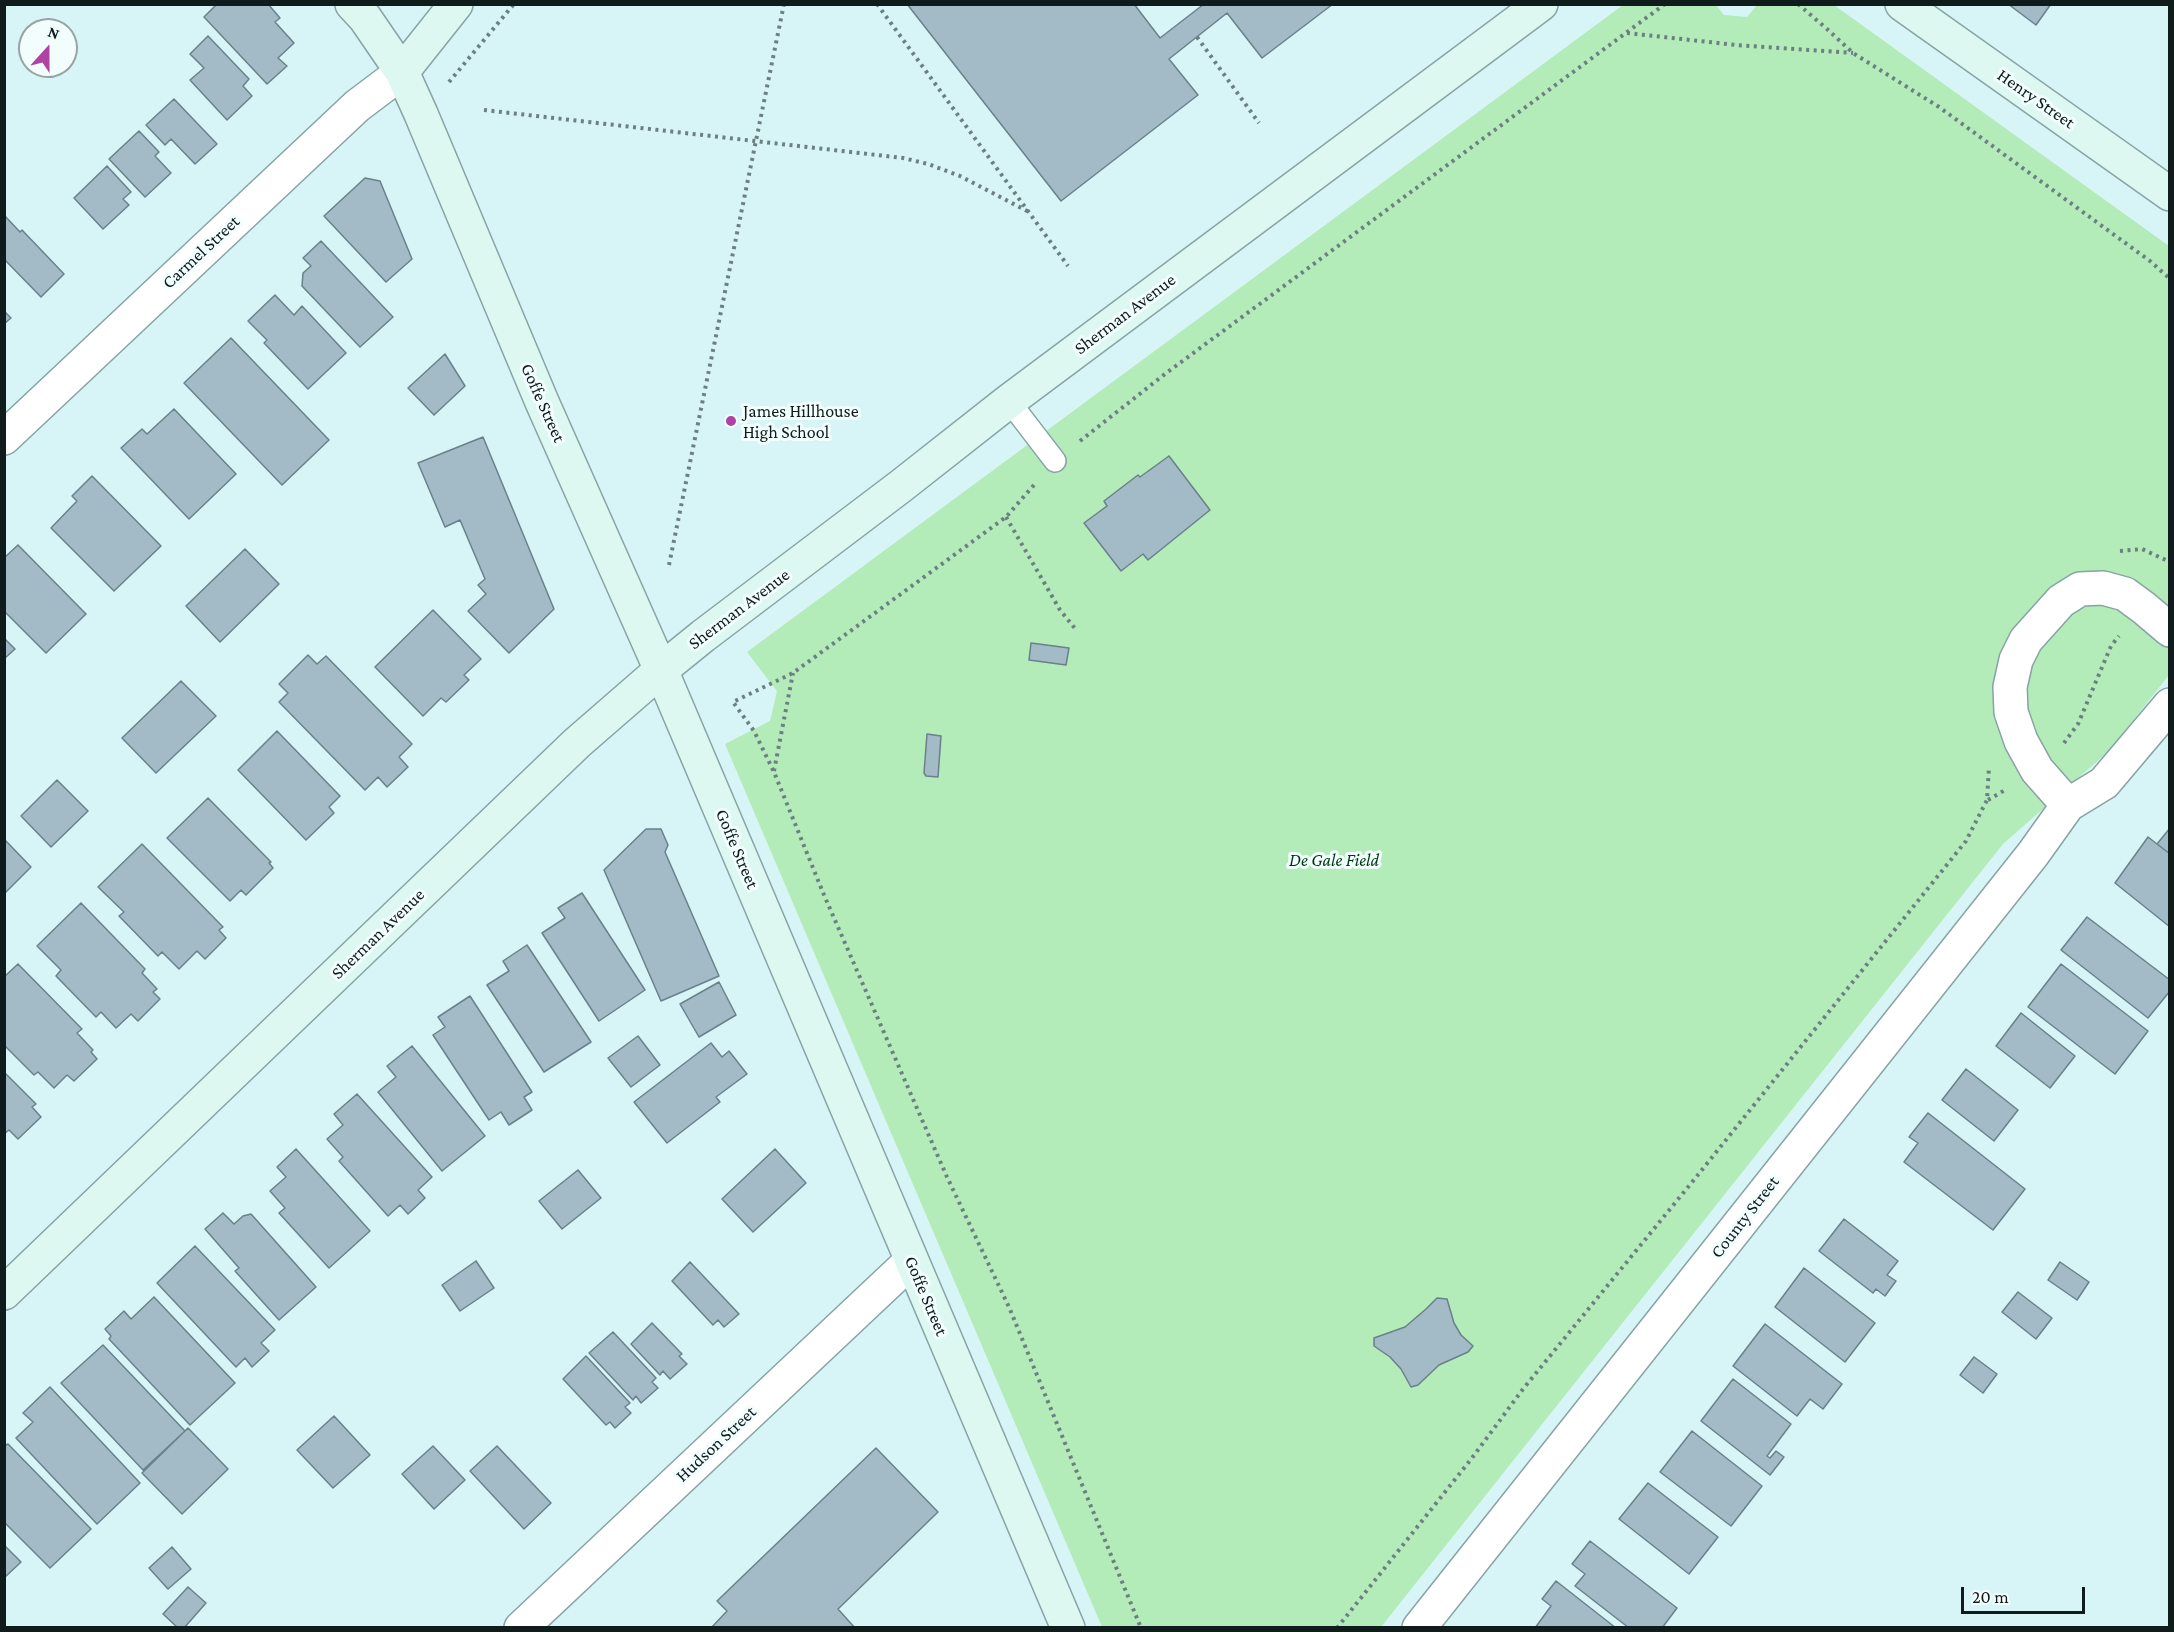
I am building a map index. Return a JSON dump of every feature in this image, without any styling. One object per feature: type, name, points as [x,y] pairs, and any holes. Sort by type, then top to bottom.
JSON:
[{"type":"main road","name":"Goffe Street","points":[[352,4],[365,18],[402,72],[421,114],[542,402],[661,670],[1068,1628]]},
{"type":"main road","points":[[402,72],[456,4]]},
{"type":"main road","name":"Sherman Avenue","points":[[4,1293],[577,743],[661,670],[902,486],[1009,401],[1541,4]]},
{"type":"main road","name":"Henry Street","points":[[1902,4],[2169,194]]},
{"type":"street","name":"Carmel Street","points":[[4,438],[357,106],[402,72]]},
{"type":"street","points":[[2068,805],[2037,770],[2021,741],[2011,712],[2010,687],[2016,660],[2026,640],[2061,601],[2080,590],[2103,588],[2125,594],[2169,630]]},
{"type":"street","name":"County Street","points":[[1419,1628],[2026,864],[2068,805],[2104,783],[2169,705]]},
{"type":"street","name":"Hudson Street","points":[[521,1628],[911,1261]]},
{"type":"lane","points":[[1009,401],[1055,461]]},
{"type":"path","points":[[421,114],[514,4]]},
{"type":"path","points":[[669,565],[784,4]]},
{"type":"path","points":[[877,4],[1068,266]]},
{"type":"path","points":[[1141,1628],[1009,1307],[947,1177],[829,906],[774,772],[754,731],[733,702],[793,674],[1006,517],[1055,461],[1174,367],[1665,4]]},
{"type":"path","points":[[1798,4],[1853,53],[1940,107],[2150,261],[2169,279]]},
{"type":"path","points":[[1626,33],[1736,45],[1853,53]]},
{"type":"path","points":[[1197,37],[1259,123]]},
{"type":"path","points":[[484,110],[903,158],[928,164],[960,176],[1029,212]]},
{"type":"path","points":[[1006,517],[1060,610],[1077,631]]},
{"type":"path","points":[[2037,770],[2052,757],[2078,724],[2111,646],[2144,608]]},
{"type":"path","points":[[774,772],[793,674]]},
{"type":"path","points":[[1337,1628],[1472,1458],[1522,1389],[1693,1181],[1966,841],[1987,800],[1988,760]]},
{"type":"green space","name":"De Gale Field","points":[[1623,5],[1716,5],[1724,15],[1747,17],[1757,5],[1834,5],[2169,246],[2169,675],[2109,751],[2003,844],[1381,1627],[1102,1627],[725,744],[770,721],[777,691],[747,652]]},
{"type":"building","points":[[217,4],[268,4],[280,18],[275,22],[294,43],[278,58],[287,66],[267,84],[204,17]]},
{"type":"building","points":[[907,4],[1134,4],[1160,38],[1204,4],[1333,4],[1262,58],[1227,13],[1169,59],[1198,95],[1061,201]]},
{"type":"building","points":[[2008,4],[2051,4],[2036,25]]},
{"type":"building","points":[[208,36],[249,79],[243,86],[252,96],[227,120],[190,80],[204,68],[190,54]]},
{"type":"building","points":[[174,99],[217,144],[195,164],[171,139],[165,145],[146,125]]},
{"type":"building","points":[[139,131],[159,152],[155,156],[171,173],[145,197],[109,159]]},
{"type":"building","points":[[107,166],[131,192],[123,199],[129,205],[103,229],[74,198]]},
{"type":"building","points":[[365,178],[380,181],[412,259],[386,282],[324,216]]},
{"type":"building","points":[[4,215],[20,232],[22,230],[64,274],[41,297],[4,259]]},
{"type":"building","points":[[321,241],[393,317],[360,347],[302,286],[303,273],[311,266],[303,258]]},
{"type":"building","points":[[275,295],[294,315],[302,306],[346,353],[308,389],[264,343],[267,340],[248,321]]},
{"type":"building","points":[[4,311],[11,318],[4,324]]},
{"type":"building","points":[[231,338],[329,440],[282,485],[184,383]]},
{"type":"building","points":[[445,354],[465,386],[434,415],[408,388]]},
{"type":"building","points":[[174,409],[236,474],[189,519],[121,448],[142,429],[147,434]]},
{"type":"building","points":[[483,437],[554,609],[509,653],[468,611],[486,594],[478,585],[485,579],[460,520],[445,527],[418,463]]},
{"type":"building","points":[[1169,456],[1210,510],[1148,560],[1143,554],[1121,571],[1084,523],[1107,506],[1104,501],[1138,475],[1140,477]]},
{"type":"building","points":[[92,476],[161,546],[114,591],[51,528],[77,501],[72,496]]},
{"type":"building","points":[[18,545],[86,614],[46,653],[4,611],[4,558]]},
{"type":"building","points":[[245,549],[279,584],[220,642],[186,606]]},
{"type":"building","points":[[433,610],[481,659],[464,675],[469,680],[446,702],[441,698],[423,716],[375,667]]},
{"type":"building","points":[[4,638],[15,649],[4,659]]},
{"type":"building","points":[[1031,643],[1069,648],[1066,665],[1029,660]]},
{"type":"building","points":[[308,655],[317,664],[326,656],[412,744],[399,757],[408,767],[387,787],[378,777],[365,790],[279,702],[288,693],[279,684]]},
{"type":"building","points":[[181,681],[216,716],[156,773],[122,738]]},
{"type":"building","points":[[277,731],[340,796],[329,807],[334,813],[306,840],[238,770]]},
{"type":"building","points":[[927,734],[941,736],[938,777],[926,776],[924,773]]},
{"type":"building","points":[[57,780],[88,811],[51,847],[21,816]]},
{"type":"building","points":[[208,798],[271,862],[269,863],[273,868],[246,895],[241,890],[230,901],[167,838]]},
{"type":"building","points":[[2170,828],[2170,854],[2157,844]]},
{"type":"building","points":[[646,829],[661,829],[668,845],[665,852],[719,976],[661,1001],[604,870]]},
{"type":"building","points":[[2148,837],[2170,854],[2170,927],[2115,883]]},
{"type":"building","points":[[6,841],[31,867],[4,894],[4,842]]},
{"type":"building","points":[[142,844],[223,927],[219,930],[226,938],[205,959],[197,951],[179,969],[162,952],[158,956],[119,916],[124,912],[98,887]]},
{"type":"building","points":[[582,893],[645,990],[599,1021],[542,933],[565,918],[558,908]]},
{"type":"building","points":[[81,903],[145,969],[142,973],[157,989],[153,992],[160,999],[138,1021],[131,1014],[116,1028],[101,1012],[96,1017],[56,976],[61,970],[37,946]]},
{"type":"building","points":[[2087,917],[2170,980],[2170,991],[2148,1018],[2061,950]]},
{"type":"building","points":[[527,945],[591,1042],[544,1072],[487,985],[509,971],[503,961]]},
{"type":"building","points":[[18,964],[82,1029],[77,1033],[93,1050],[91,1052],[97,1059],[74,1081],[67,1075],[54,1088],[38,1072],[34,1075],[4,1045],[4,977]]},
{"type":"building","points":[[2061,964],[2148,1031],[2115,1074],[2028,1007]]},
{"type":"building","points":[[719,982],[736,1015],[699,1037],[680,1004]]},
{"type":"building","points":[[470,996],[532,1092],[524,1097],[532,1110],[509,1125],[501,1112],[489,1120],[433,1035],[445,1027],[438,1017]]},
{"type":"building","points":[[2021,1013],[2075,1056],[2050,1088],[1996,1046]]},
{"type":"building","points":[[638,1036],[660,1065],[631,1087],[608,1058]]},
{"type":"building","points":[[711,1043],[722,1057],[729,1051],[747,1074],[716,1097],[720,1102],[667,1143],[634,1102]]},
{"type":"building","points":[[412,1046],[485,1136],[442,1171],[378,1092],[396,1077],[387,1066]]},
{"type":"building","points":[[1966,1069],[2018,1110],[1994,1141],[1942,1100]]},
{"type":"building","points":[[4,1072],[36,1104],[32,1107],[41,1117],[18,1139],[9,1130],[4,1134]]},
{"type":"building","points":[[357,1094],[432,1177],[418,1190],[425,1198],[408,1214],[400,1205],[388,1216],[339,1161],[343,1157],[327,1139],[343,1125],[334,1114]]},
{"type":"building","points":[[1928,1113],[2025,1189],[1993,1230],[1904,1162],[1918,1143],[1909,1137]]},
{"type":"building","points":[[296,1149],[370,1231],[329,1268],[279,1213],[285,1208],[270,1191],[286,1177],[277,1167]]},
{"type":"building","points":[[775,1149],[806,1183],[753,1232],[722,1199]]},
{"type":"building","points":[[578,1170],[601,1198],[562,1229],[539,1201]]},
{"type":"building","points":[[223,1213],[234,1224],[243,1216],[251,1214],[316,1287],[279,1320],[235,1271],[239,1268],[205,1229]]},
{"type":"building","points":[[1844,1219],[1898,1261],[1887,1275],[1896,1281],[1885,1296],[1876,1289],[1873,1293],[1819,1251]]},
{"type":"building","points":[[195,1246],[275,1330],[261,1343],[269,1351],[252,1367],[245,1358],[236,1367],[157,1283]]},
{"type":"building","points":[[476,1261],[494,1288],[460,1311],[442,1285]]},
{"type":"building","points":[[690,1262],[739,1314],[724,1327],[718,1320],[713,1325],[672,1281]]},
{"type":"building","points":[[2060,1262],[2089,1282],[2077,1300],[2048,1280]]},
{"type":"building","points":[[1804,1268],[1875,1323],[1845,1362],[1775,1307]]},
{"type":"building","points":[[2018,1292],[2052,1318],[2036,1339],[2002,1312]]},
{"type":"building","points":[[154,1297],[235,1383],[190,1425],[109,1339],[111,1336],[105,1329],[124,1311],[131,1319]]},
{"type":"building","points":[[1437,1298],[1447,1299],[1454,1323],[1461,1335],[1473,1346],[1468,1352],[1439,1365],[1418,1385],[1411,1387],[1401,1369],[1390,1357],[1374,1346],[1374,1338],[1405,1327]]},
{"type":"building","points":[[652,1323],[682,1354],[679,1356],[687,1364],[670,1379],[663,1371],[660,1375],[631,1344]]},
{"type":"building","points":[[1765,1324],[1842,1384],[1823,1409],[1810,1399],[1797,1416],[1733,1366]]},
{"type":"building","points":[[613,1332],[656,1378],[652,1382],[658,1388],[641,1403],[636,1396],[633,1400],[589,1353]]},
{"type":"building","points":[[103,1345],[185,1431],[143,1470],[61,1383]]},
{"type":"building","points":[[586,1356],[630,1403],[625,1407],[631,1413],[615,1428],[610,1422],[606,1425],[563,1379]]},
{"type":"building","points":[[1974,1357],[1997,1374],[1983,1393],[1960,1375]]},
{"type":"building","points":[[1733,1379],[1791,1424],[1767,1456],[1770,1458],[1776,1451],[1784,1457],[1770,1475],[1701,1421]]},
{"type":"building","points":[[50,1387],[140,1483],[97,1524],[16,1438],[33,1422],[23,1413]]},
{"type":"building","points":[[334,1416],[370,1455],[333,1488],[297,1450]]},
{"type":"building","points":[[188,1428],[228,1469],[182,1514],[142,1473]]},
{"type":"building","points":[[1692,1431],[1762,1486],[1731,1526],[1660,1472]]},
{"type":"building","points":[[4,1444],[8,1444],[91,1529],[50,1568],[4,1522]]},
{"type":"building","points":[[433,1446],[465,1480],[434,1509],[402,1474]]},
{"type":"building","points":[[497,1446],[551,1503],[524,1529],[470,1471]]},
{"type":"building","points":[[876,1448],[938,1512],[838,1609],[855,1628],[711,1628],[727,1611],[717,1601]]},
{"type":"building","points":[[1648,1483],[1718,1537],[1689,1574],[1619,1519]]},
{"type":"building","points":[[1590,1541],[1677,1608],[1662,1628],[1629,1628],[1575,1586],[1585,1574],[1572,1564]]},
{"type":"building","points":[[4,1545],[21,1562],[4,1578]]},
{"type":"building","points":[[172,1547],[191,1569],[168,1589],[149,1568]]},
{"type":"building","points":[[1556,1581],[1616,1628],[1535,1628],[1551,1606],[1542,1599]]},
{"type":"building","points":[[188,1587],[206,1603],[184,1628],[178,1628],[163,1614]]},
{"type":"place","name":"James Hillhouse High School","points":[[731,421]]}]
